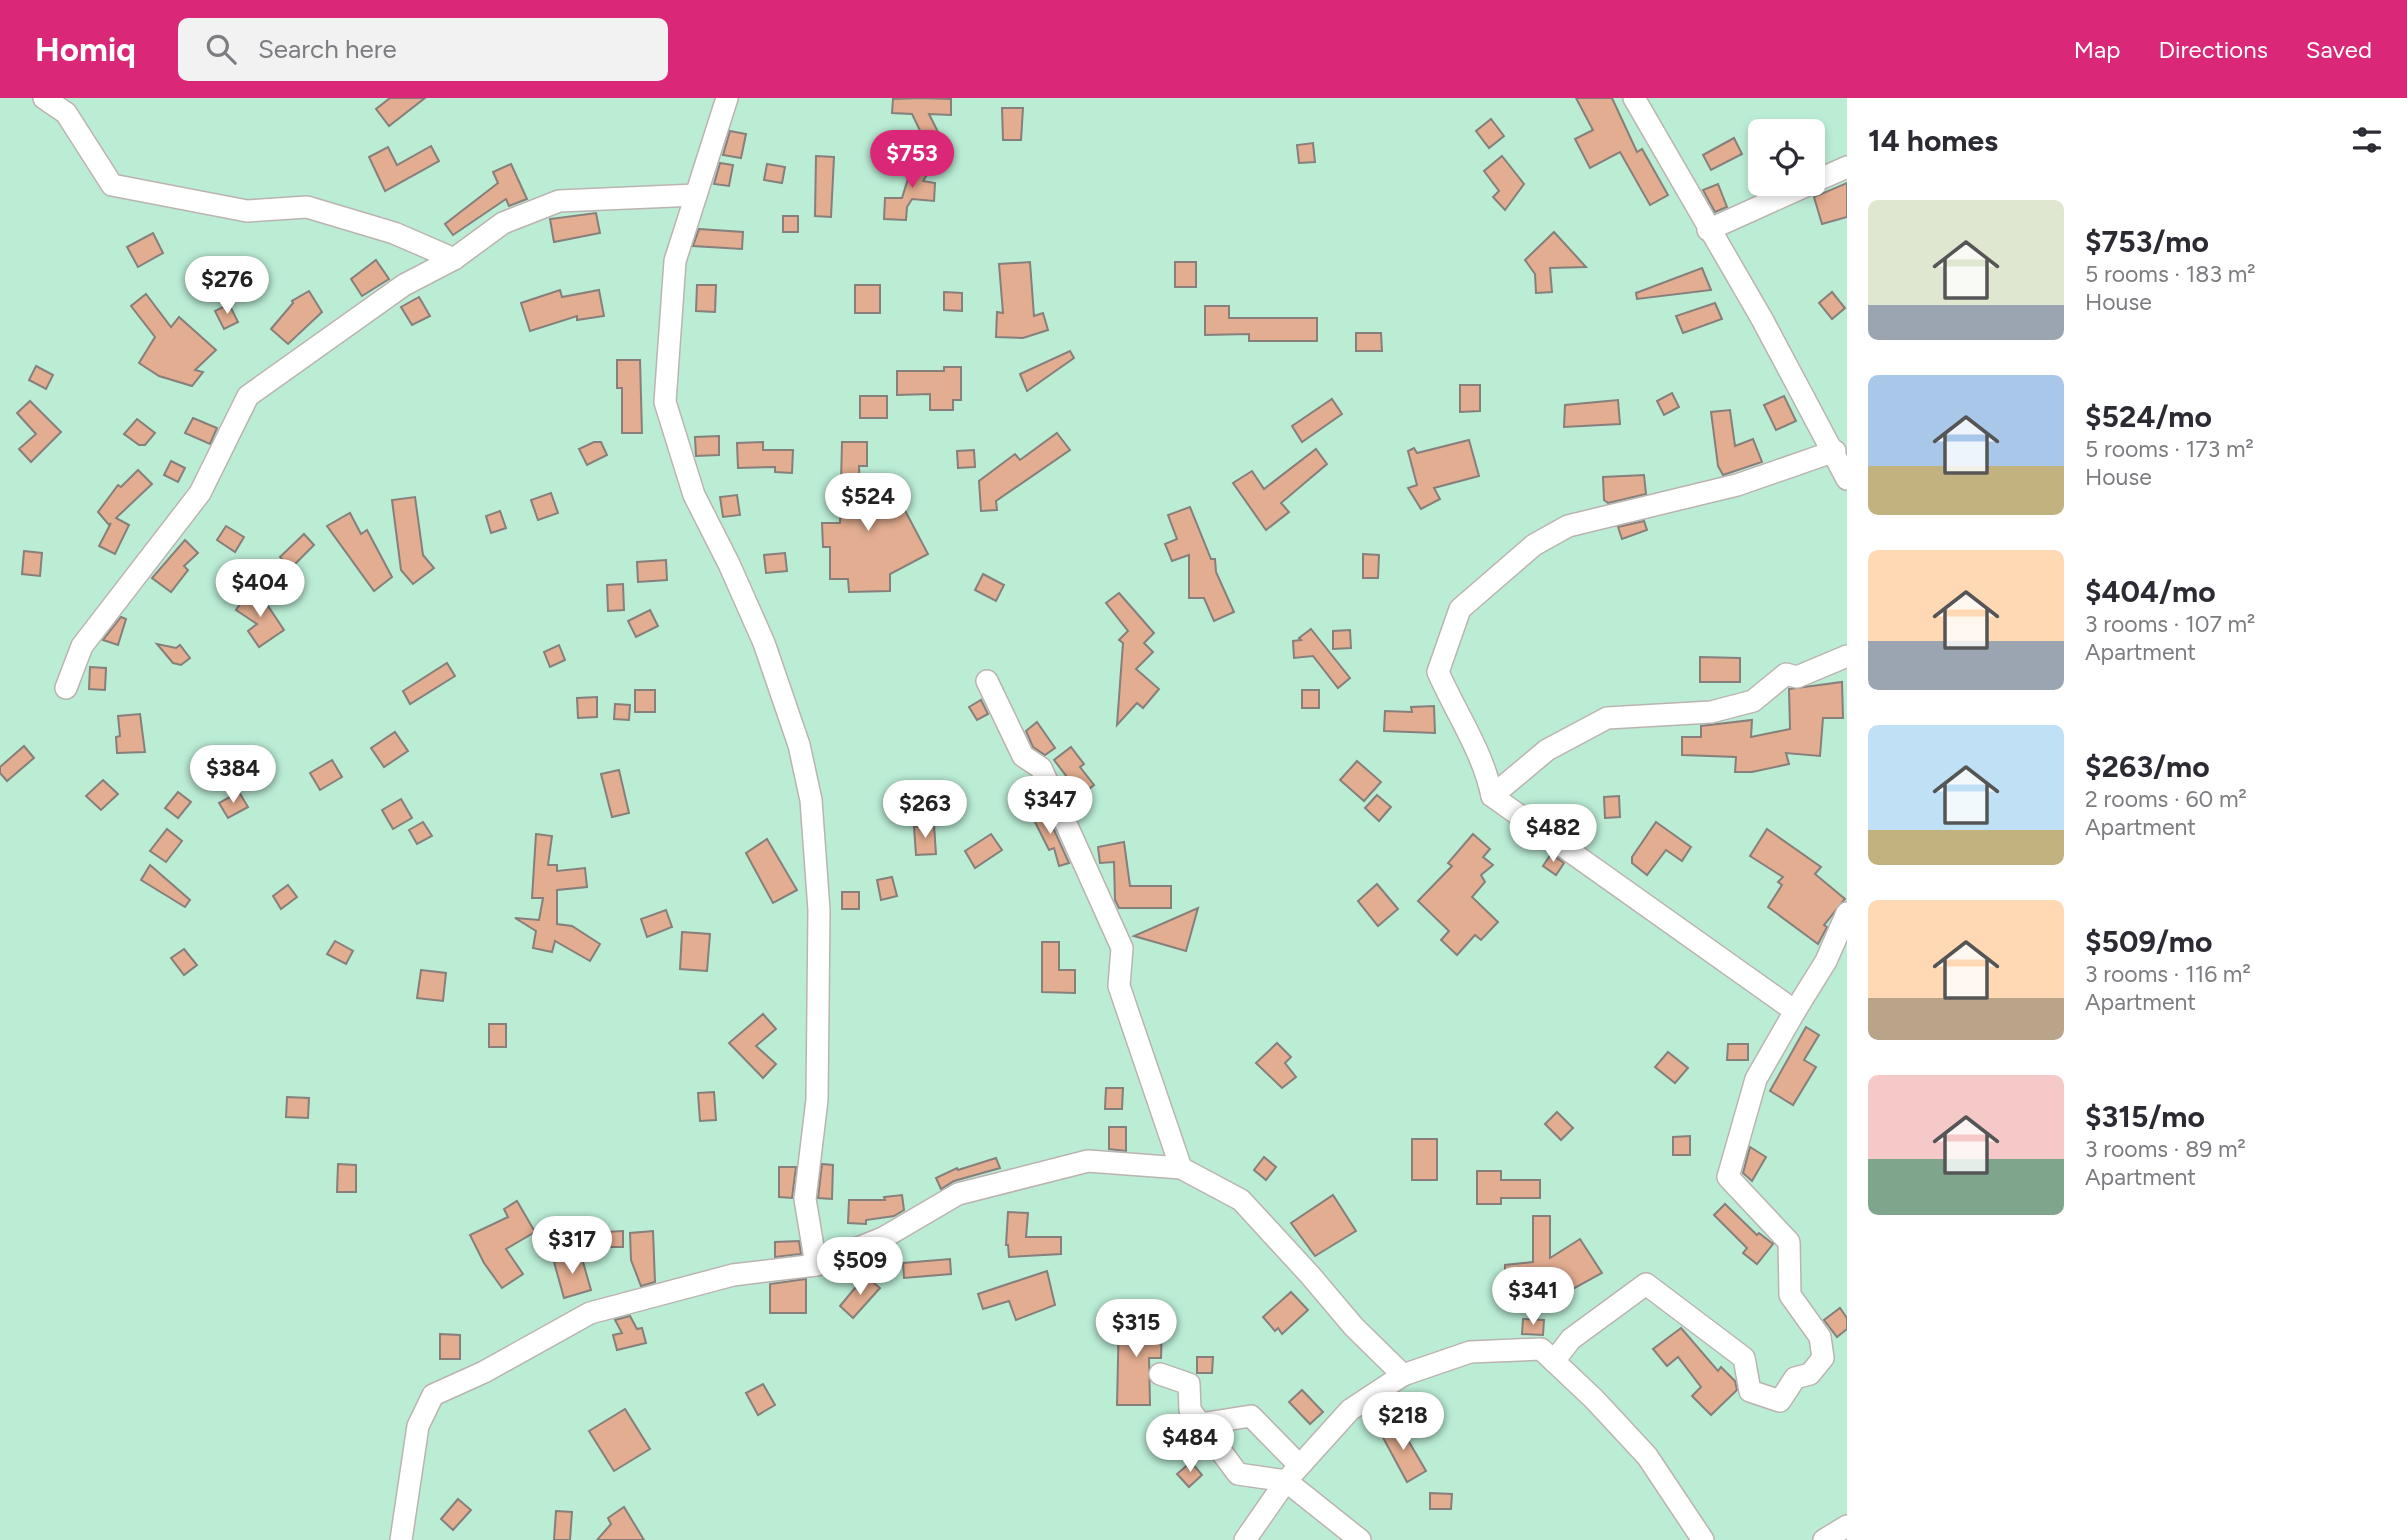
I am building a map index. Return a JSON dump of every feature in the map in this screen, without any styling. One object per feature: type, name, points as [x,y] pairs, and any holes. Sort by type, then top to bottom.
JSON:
[{"type":"street","points":[[44,98],[66,113],[112,185],[247,211],[307,207],[394,233],[454,259]]},
{"type":"street","points":[[727,98],[675,261],[665,402],[694,495],[729,564],[764,643],[799,745],[811,800],[819,910],[817,1100],[805,1199],[816,1265]]},
{"type":"street","points":[[1634,98],[1835,451],[1847,479]]},
{"type":"street","points":[[1825,177],[1847,167]]},
{"type":"street","points":[[66,688],[82,646],[200,493],[248,396],[404,285],[454,259],[503,223],[559,201],[696,195]]},
{"type":"street","points":[[1708,230],[1783,196]]},
{"type":"street","points":[[1795,1012],[1492,796],[1486,768],[1458,719],[1438,672],[1460,609],[1534,545],[1568,526],[1737,485],[1835,451]]},
{"type":"street","points":[[1492,796],[1547,750],[1607,718],[1711,712],[1753,701],[1786,674],[1797,677],[1847,656]]},
{"type":"street","points":[[987,681],[1023,756],[1041,768],[1122,948],[1119,986],[1181,1168]]},
{"type":"street","points":[[1554,1361],[1572,1339],[1646,1284],[1744,1358],[1750,1391],[1780,1401],[1795,1378],[1810,1374],[1823,1358],[1820,1337],[1790,1295],[1789,1242],[1728,1177],[1756,1079],[1826,961],[1847,913]]},
{"type":"street","points":[[401,1540],[418,1426],[433,1395],[484,1372],[590,1313],[733,1275],[816,1265],[883,1238],[958,1194],[1088,1161],[1181,1168],[1241,1200],[1354,1327],[1403,1375]]},
{"type":"street","points":[[1245,1540],[1292,1473],[1350,1410],[1403,1375],[1470,1352],[1541,1349],[1647,1456],[1703,1540]]},
{"type":"street","points":[[1160,1374],[1189,1384],[1190,1410],[1238,1474],[1292,1473]]},
{"type":"street","points":[[1200,1424],[1251,1416],[1292,1473],[1360,1540]]},
{"type":"street","points":[[1824,1540],[1847,1526]]},
{"type":"green space","points":[[0,98],[1847,98],[1847,1540],[0,1540]]},
{"type":"building","points":[[390,98],[425,98],[389,126],[376,109]]},
{"type":"building","points":[[1576,98],[1612,98],[1637,152],[1642,149],[1668,195],[1650,205],[1620,152],[1590,168],[1575,139],[1593,130]]},
{"type":"building","points":[[893,99],[951,99],[951,115],[929,114],[944,144],[930,151],[912,114],[892,113]]},
{"type":"building","points":[[1002,108],[1023,108],[1021,140],[1003,140]]},
{"type":"building","points":[[1491,119],[1504,136],[1489,148],[1476,131]]},
{"type":"building","points":[[730,131],[746,134],[741,158],[723,155]]},
{"type":"building","points":[[1734,138],[1742,154],[1711,170],[1703,155]]},
{"type":"building","points":[[1313,143],[1315,162],[1299,163],[1297,145]]},
{"type":"building","points":[[431,146],[439,161],[385,191],[369,157],[388,147],[397,165]]},
{"type":"building","points":[[922,152],[936,161],[923,181],[935,183],[934,201],[912,199],[907,207],[906,220],[884,219],[885,198],[902,198],[911,169]]},
{"type":"building","points":[[816,156],[834,157],[831,217],[815,216]]},
{"type":"building","points":[[1502,156],[1524,184],[1505,210],[1493,197],[1499,191],[1484,171]]},
{"type":"building","points":[[720,163],[733,165],[729,186],[714,184]]},
{"type":"building","points":[[511,164],[527,199],[509,206],[506,199],[453,235],[445,224],[498,183],[493,172]]},
{"type":"building","points":[[767,164],[785,167],[782,183],[764,180]]},
{"type":"building","points":[[1847,183],[1847,217],[1822,224],[1814,197],[1825,196],[1825,192]]},
{"type":"building","points":[[1718,184],[1727,207],[1715,212],[1703,190]]},
{"type":"building","points":[[596,213],[600,233],[554,242],[550,219]]},
{"type":"building","points":[[783,216],[798,216],[798,232],[783,232]]},
{"type":"building","points":[[699,229],[743,232],[742,249],[693,246]]},
{"type":"building","points":[[1554,232],[1586,267],[1550,268],[1552,292],[1536,293],[1535,274],[1525,260]]},
{"type":"building","points":[[153,233],[163,253],[138,267],[127,247]]},
{"type":"building","points":[[376,260],[389,279],[362,296],[351,279]]},
{"type":"building","points":[[1030,262],[1034,316],[1043,313],[1048,330],[1023,338],[996,337],[997,312],[1003,313],[999,264]]},
{"type":"building","points":[[1175,262],[1196,262],[1196,287],[1175,287]]},
{"type":"building","points":[[1702,268],[1711,290],[1637,299],[1636,293]]},
{"type":"building","points":[[697,285],[716,285],[715,312],[696,311]]},
{"type":"building","points":[[855,285],[880,285],[880,313],[855,313]]},
{"type":"building","points":[[560,290],[562,297],[599,290],[604,316],[577,320],[577,316],[530,331],[521,303]]},
{"type":"building","points":[[309,291],[322,312],[288,344],[271,329],[292,301]]},
{"type":"building","points":[[944,292],[962,293],[962,311],[944,310]]},
{"type":"building","points":[[1832,292],[1845,308],[1832,319],[1819,303]]},
{"type":"building","points":[[146,294],[171,327],[179,317],[216,350],[195,370],[203,372],[192,386],[159,376],[139,363],[155,337],[131,306]]},
{"type":"building","points":[[419,297],[430,316],[412,325],[401,307]]},
{"type":"building","points":[[1715,303],[1722,319],[1683,333],[1676,316]]},
{"type":"building","points":[[229,304],[238,322],[224,329],[215,311]]},
{"type":"building","points":[[1205,306],[1229,306],[1229,318],[1317,318],[1317,341],[1249,341],[1249,334],[1205,335]]},
{"type":"building","points":[[1356,333],[1381,333],[1382,351],[1356,351]]},
{"type":"building","points":[[1070,351],[1074,358],[1027,391],[1020,374]]},
{"type":"building","points":[[617,360],[640,360],[642,433],[622,433],[622,388],[617,388]]},
{"type":"building","points":[[36,366],[53,375],[46,389],[29,380]]},
{"type":"building","points":[[944,367],[961,367],[961,400],[953,400],[953,410],[930,410],[930,394],[897,395],[897,371],[944,371]]},
{"type":"building","points":[[1460,385],[1480,385],[1480,411],[1460,412]]},
{"type":"building","points":[[1672,393],[1679,407],[1664,415],[1657,401]]},
{"type":"building","points":[[860,396],[887,396],[887,418],[860,418]]},
{"type":"building","points":[[1784,396],[1796,421],[1776,430],[1764,405]]},
{"type":"building","points":[[1332,399],[1342,414],[1302,442],[1292,426]]},
{"type":"building","points":[[1618,400],[1620,424],[1564,427],[1565,405]]},
{"type":"building","points":[[30,401],[61,432],[31,462],[19,449],[36,434],[17,413]]},
{"type":"building","points":[[1730,410],[1735,446],[1753,439],[1762,462],[1723,475],[1718,466],[1711,412]]},
{"type":"building","points":[[193,418],[217,428],[210,444],[185,433]]},
{"type":"building","points":[[137,419],[155,433],[145,445],[139,445],[124,434]]},
{"type":"building","points":[[1057,433],[1070,450],[996,501],[997,510],[981,511],[979,481],[1015,454],[1020,460]]},
{"type":"building","points":[[719,436],[719,455],[696,456],[695,437]]},
{"type":"building","points":[[1469,440],[1479,476],[1434,488],[1440,499],[1421,509],[1408,488],[1417,485],[1408,451],[1414,448],[1417,453]]},
{"type":"building","points":[[594,442],[601,442],[607,455],[587,465],[579,449]]},
{"type":"building","points":[[763,442],[763,450],[793,450],[792,473],[775,472],[775,467],[738,468],[737,443]]},
{"type":"building","points":[[842,442],[867,442],[867,466],[859,466],[860,506],[900,501],[928,554],[890,574],[890,591],[849,592],[848,579],[830,579],[830,547],[823,547],[822,523],[840,523]]},
{"type":"building","points":[[1316,449],[1327,464],[1281,503],[1289,512],[1266,530],[1233,483],[1252,471],[1264,489]]},
{"type":"building","points":[[974,450],[975,467],[958,468],[957,451]]},
{"type":"building","points":[[171,461],[185,468],[178,482],[164,475]]},
{"type":"building","points":[[138,470],[152,484],[116,518],[129,525],[115,554],[99,546],[111,523],[109,525],[98,512],[118,485],[121,487]]},
{"type":"building","points":[[1644,475],[1646,494],[1608,503],[1604,500],[1603,477]]},
{"type":"building","points":[[551,493],[558,513],[538,520],[531,500]]},
{"type":"building","points":[[737,495],[740,515],[723,517],[720,497]]},
{"type":"building","points":[[415,497],[423,555],[434,568],[413,584],[401,570],[392,500]]},
{"type":"building","points":[[1190,507],[1211,559],[1215,559],[1216,572],[1234,612],[1214,621],[1204,598],[1189,598],[1189,555],[1172,561],[1165,544],[1177,539],[1168,515]]},
{"type":"building","points":[[500,511],[506,528],[491,533],[486,516]]},
{"type":"building","points":[[350,513],[361,534],[367,530],[392,577],[374,591],[327,526]]},
{"type":"building","points":[[1644,521],[1647,530],[1622,539],[1618,527]]},
{"type":"building","points":[[226,526],[244,537],[235,552],[217,540]]},
{"type":"building","points":[[304,534],[314,545],[291,568],[280,557]]},
{"type":"building","points":[[185,540],[198,553],[184,566],[188,570],[171,592],[152,578]]},
{"type":"building","points":[[24,551],[42,553],[40,576],[22,574]]},
{"type":"building","points":[[785,553],[787,571],[766,573],[764,555]]},
{"type":"building","points":[[1363,554],[1379,555],[1378,578],[1363,578]]},
{"type":"building","points":[[666,560],[667,580],[638,582],[637,562]]},
{"type":"building","points":[[983,574],[1004,585],[996,601],[975,590]]},
{"type":"building","points":[[623,584],[624,610],[608,611],[607,585]]},
{"type":"building","points":[[248,592],[268,606],[284,630],[259,647],[248,631],[257,624],[236,610]]},
{"type":"building","points":[[1119,593],[1154,633],[1144,643],[1153,652],[1136,669],[1159,689],[1143,708],[1137,703],[1117,725],[1123,643],[1119,640],[1128,631],[1106,603]]},
{"type":"building","points":[[650,610],[658,626],[636,637],[628,621]]},
{"type":"building","points":[[121,617],[126,619],[118,645],[103,640]]},
{"type":"building","points":[[1311,629],[1350,678],[1338,688],[1313,656],[1294,658],[1293,641],[1301,640],[1299,638]]},
{"type":"building","points":[[1350,630],[1351,648],[1333,649],[1333,631]]},
{"type":"building","points":[[157,644],[176,648],[180,645],[190,658],[181,665],[173,663]]},
{"type":"building","points":[[559,645],[565,660],[550,667],[544,652]]},
{"type":"building","points":[[1700,657],[1740,658],[1740,682],[1700,682]]},
{"type":"building","points":[[447,663],[455,676],[410,704],[403,691]]},
{"type":"building","points":[[90,667],[106,668],[105,690],[89,689]]},
{"type":"building","points":[[1842,682],[1843,718],[1823,718],[1820,756],[1786,753],[1789,764],[1752,772],[1735,772],[1736,757],[1682,755],[1682,737],[1701,737],[1701,726],[1752,720],[1751,737],[1790,729],[1789,689]]},
{"type":"building","points":[[635,690],[655,690],[655,712],[635,712]]},
{"type":"building","points":[[1302,690],[1319,690],[1319,708],[1302,708]]},
{"type":"building","points":[[597,697],[597,717],[578,718],[577,698]]},
{"type":"building","points":[[981,700],[988,714],[977,720],[969,707]]},
{"type":"building","points":[[615,704],[630,705],[629,720],[614,719]]},
{"type":"building","points":[[1434,706],[1435,733],[1384,731],[1385,711],[1412,712],[1411,707]]},
{"type":"building","points":[[140,714],[145,752],[117,753],[116,737],[120,736],[118,716]]},
{"type":"building","points":[[1037,722],[1055,748],[1045,755],[1033,747],[1026,731]]},
{"type":"building","points":[[395,732],[408,751],[384,767],[371,748]]},
{"type":"building","points":[[24,746],[34,758],[7,781],[0,773],[0,767]]},
{"type":"building","points":[[1071,747],[1084,764],[1080,767],[1094,785],[1081,795],[1054,760]]},
{"type":"building","points":[[332,760],[342,777],[320,790],[310,773]]},
{"type":"building","points":[[1357,761],[1381,782],[1364,801],[1340,780]]},
{"type":"building","points":[[619,770],[629,813],[612,817],[601,774]]},
{"type":"building","points":[[103,780],[118,794],[101,810],[86,796]]},
{"type":"building","points":[[178,792],[191,802],[178,818],[165,808]]},
{"type":"building","points":[[239,792],[248,807],[228,818],[219,803]]},
{"type":"building","points":[[1377,795],[1391,807],[1379,821],[1365,808]]},
{"type":"building","points":[[1619,796],[1620,817],[1605,818],[1604,797]]},
{"type":"building","points":[[401,799],[412,818],[393,829],[382,810]]},
{"type":"building","points":[[1045,810],[1069,863],[1059,866],[1054,848],[1049,850],[1032,816]]},
{"type":"building","points":[[423,822],[432,836],[417,844],[409,830]]},
{"type":"building","points":[[1656,822],[1691,847],[1682,861],[1666,850],[1647,875],[1632,863],[1632,857]]},
{"type":"building","points":[[934,825],[936,854],[916,855],[914,827]]},
{"type":"building","points":[[167,829],[182,841],[166,862],[150,851]]},
{"type":"building","points":[[1767,829],[1821,867],[1815,874],[1845,899],[1824,925],[1827,927],[1818,944],[1768,907],[1782,885],[1778,882],[1783,877],[1750,856]]},
{"type":"building","points":[[536,834],[552,836],[548,865],[557,865],[557,871],[585,868],[587,887],[557,890],[557,924],[572,926],[600,944],[590,961],[555,941],[552,952],[533,948],[536,931],[515,918],[539,920],[543,898],[532,898]]},
{"type":"building","points":[[991,834],[1002,850],[975,868],[965,851]]},
{"type":"building","points":[[1473,834],[1490,849],[1483,857],[1493,865],[1481,875],[1485,882],[1472,897],[1498,922],[1481,940],[1475,935],[1457,955],[1441,940],[1449,931],[1418,901],[1452,866],[1448,863]]},
{"type":"building","points":[[767,839],[797,890],[773,903],[746,853]]},
{"type":"building","points":[[1124,842],[1130,886],[1171,886],[1171,908],[1119,908],[1115,900],[1114,862],[1100,863],[1098,847]]},
{"type":"building","points":[[1551,854],[1564,863],[1556,875],[1543,866]]},
{"type":"building","points":[[150,865],[190,900],[185,907],[141,880]]},
{"type":"building","points":[[892,877],[897,896],[881,900],[877,880]]},
{"type":"building","points":[[1377,884],[1398,909],[1378,926],[1358,901]]},
{"type":"building","points":[[288,885],[297,897],[281,909],[273,896]]},
{"type":"building","points":[[842,892],[859,892],[859,909],[842,909]]},
{"type":"building","points":[[1198,908],[1186,951],[1134,936]]},
{"type":"building","points":[[666,910],[672,927],[647,937],[641,919]]},
{"type":"building","points":[[682,932],[710,934],[707,971],[680,969]]},
{"type":"building","points":[[335,941],[353,951],[346,964],[327,954]]},
{"type":"building","points":[[1042,942],[1059,942],[1059,970],[1075,970],[1075,993],[1042,992]]},
{"type":"building","points":[[184,949],[197,965],[184,975],[171,958]]},
{"type":"building","points":[[421,970],[446,973],[443,1001],[417,998]]},
{"type":"building","points":[[763,1014],[776,1029],[756,1046],[776,1064],[763,1078],[729,1043]]},
{"type":"building","points":[[489,1024],[506,1024],[506,1047],[489,1047]]},
{"type":"building","points":[[1806,1027],[1819,1035],[1804,1060],[1816,1067],[1793,1105],[1770,1091]]},
{"type":"building","points":[[1277,1043],[1291,1057],[1285,1063],[1296,1077],[1282,1088],[1256,1063]]},
{"type":"building","points":[[1728,1044],[1748,1044],[1748,1060],[1727,1060]]},
{"type":"building","points":[[1668,1052],[1688,1068],[1675,1083],[1655,1067]]},
{"type":"building","points":[[1106,1088],[1123,1088],[1122,1109],[1105,1109]]},
{"type":"building","points":[[714,1092],[716,1120],[700,1121],[698,1093]]},
{"type":"building","points":[[287,1097],[309,1098],[308,1118],[286,1117]]},
{"type":"building","points":[[1557,1112],[1573,1128],[1561,1140],[1545,1124]]},
{"type":"building","points":[[1109,1127],[1126,1127],[1126,1151],[1109,1149]]},
{"type":"building","points":[[1690,1136],[1690,1155],[1673,1155],[1673,1137]]},
{"type":"building","points":[[1412,1139],[1437,1139],[1437,1180],[1412,1180]]},
{"type":"building","points":[[1750,1147],[1766,1157],[1752,1181],[1743,1173]]},
{"type":"building","points":[[1264,1157],[1276,1167],[1266,1180],[1254,1170]]},
{"type":"building","points":[[996,1158],[1000,1168],[954,1181],[941,1189],[936,1178],[957,1168],[958,1170]]},
{"type":"building","points":[[338,1164],[356,1165],[356,1192],[337,1192]]},
{"type":"building","points":[[822,1164],[833,1165],[832,1199],[818,1198]]},
{"type":"building","points":[[779,1167],[796,1167],[792,1198],[779,1197]]},
{"type":"building","points":[[1477,1171],[1501,1171],[1501,1180],[1540,1180],[1540,1198],[1501,1198],[1501,1204],[1477,1204]]},
{"type":"building","points":[[902,1195],[904,1210],[894,1216],[866,1220],[866,1224],[848,1223],[849,1200],[885,1200],[884,1197]]},
{"type":"building","points":[[1333,1195],[1356,1231],[1315,1256],[1291,1223]]},
{"type":"building","points":[[517,1201],[535,1232],[506,1249],[523,1274],[502,1288],[484,1263],[470,1235],[508,1217],[504,1209]]},
{"type":"building","points":[[1725,1204],[1757,1235],[1759,1233],[1773,1244],[1757,1264],[1743,1253],[1747,1248],[1714,1215]]},
{"type":"building","points":[[1008,1212],[1028,1213],[1026,1237],[1061,1237],[1061,1254],[1009,1257],[1006,1245]]},
{"type":"building","points":[[1533,1216],[1550,1216],[1550,1258],[1580,1239],[1602,1273],[1571,1290],[1505,1290],[1505,1265],[1533,1262]]},
{"type":"building","points":[[623,1231],[623,1247],[605,1247],[605,1232]]},
{"type":"building","points":[[653,1231],[655,1282],[641,1286],[631,1260],[630,1233]]},
{"type":"building","points":[[799,1241],[801,1254],[775,1257],[775,1242]]},
{"type":"building","points":[[581,1255],[591,1290],[564,1298],[554,1262]]},
{"type":"building","points":[[950,1259],[951,1274],[904,1278],[903,1263]]},
{"type":"building","points":[[1047,1271],[1055,1305],[1016,1320],[1009,1301],[983,1309],[978,1294]]},
{"type":"building","points":[[865,1276],[880,1288],[853,1318],[840,1306]]},
{"type":"building","points":[[806,1279],[806,1313],[770,1313],[770,1284]]},
{"type":"building","points":[[1291,1292],[1308,1310],[1282,1334],[1278,1328],[1275,1331],[1263,1317]]},
{"type":"building","points":[[1840,1308],[1847,1318],[1847,1329],[1837,1337],[1824,1320]]},
{"type":"building","points":[[1119,1315],[1142,1315],[1142,1323],[1162,1323],[1161,1358],[1149,1358],[1150,1405],[1117,1405]]},
{"type":"building","points":[[630,1316],[637,1329],[642,1328],[646,1343],[617,1350],[613,1335],[622,1333],[615,1320]]},
{"type":"building","points":[[1523,1319],[1544,1320],[1543,1335],[1522,1334]]},
{"type":"building","points":[[1681,1328],[1718,1371],[1721,1367],[1735,1381],[1737,1390],[1711,1415],[1692,1396],[1701,1387],[1678,1357],[1667,1366],[1653,1349]]},
{"type":"building","points":[[440,1334],[460,1335],[460,1359],[440,1359]]},
{"type":"building","points":[[1197,1357],[1213,1357],[1212,1373],[1197,1373]]},
{"type":"building","points":[[763,1384],[775,1405],[758,1415],[746,1393]]},
{"type":"building","points":[[1302,1390],[1323,1412],[1310,1424],[1289,1402]]},
{"type":"building","points":[[625,1409],[650,1449],[614,1471],[589,1431]]},
{"type":"building","points":[[1398,1423],[1426,1471],[1407,1482],[1380,1432]]},
{"type":"building","points":[[1191,1462],[1202,1475],[1189,1487],[1177,1474]]},
{"type":"building","points":[[1430,1493],[1452,1494],[1451,1509],[1430,1509]]},
{"type":"building","points":[[458,1499],[471,1510],[453,1530],[441,1519]]},
{"type":"building","points":[[624,1507],[644,1540],[597,1540],[611,1524],[608,1518]]},
{"type":"building","points":[[556,1511],[572,1512],[570,1540],[554,1540]]}]
